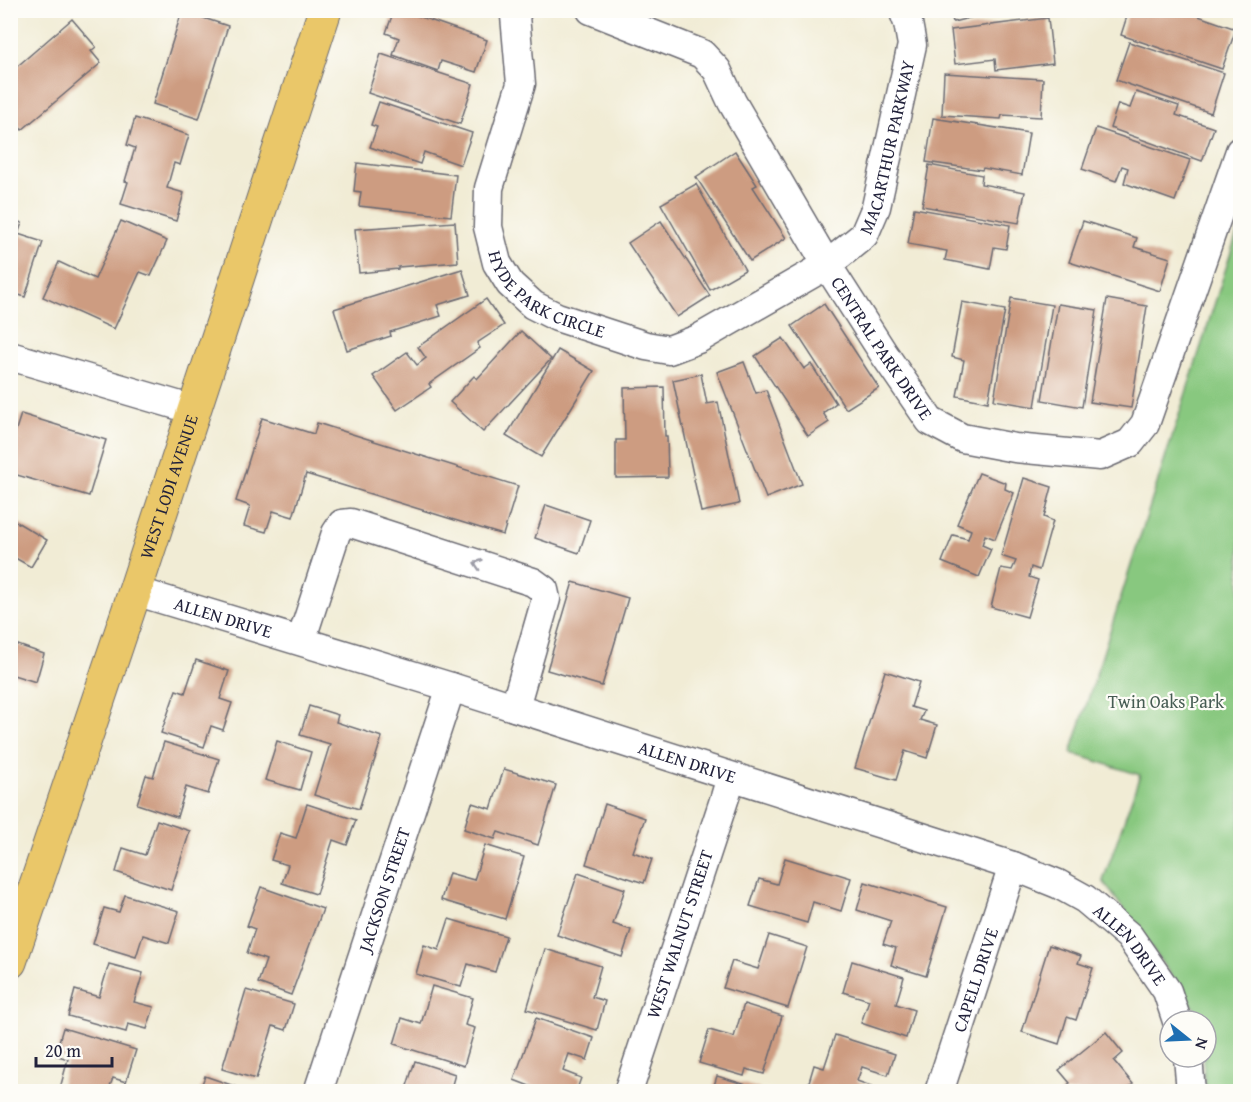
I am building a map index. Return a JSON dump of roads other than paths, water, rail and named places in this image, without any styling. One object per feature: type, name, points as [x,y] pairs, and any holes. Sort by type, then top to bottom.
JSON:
[{"type":"main road","name":"WEST LODI AVENUE","points":[[10,962],[135,591],[325,10]]},
{"type":"street","name":"HYDE PARK CIRCLE","points":[[518,10],[515,16],[521,84],[489,188],[488,227],[497,263],[510,284],[533,306],[557,317],[646,346],[669,350],[698,339],[827,265]]},
{"type":"street","name":"CENTRAL PARK DRIVE","points":[[591,10],[702,54],[717,70],[732,102],[827,265],[885,354],[930,421],[962,438],[1016,448],[1100,456],[1130,443],[1145,424],[1240,151]]},
{"type":"street","name":"MACARTHUR PARKWAY","points":[[827,265],[864,235],[876,207],[912,45],[903,10]]},
{"type":"street","points":[[10,356],[194,410]]},
{"type":"street","points":[[301,641],[336,533],[342,524],[351,523],[533,582],[544,590],[546,599],[515,707]]},
{"type":"street","name":"ALLEN DRIVE","points":[[135,591],[452,687],[1013,866],[1058,884],[1085,898],[1129,936],[1167,991],[1172,1009]]},
{"type":"street","name":"JACKSON STREET","points":[[318,1092],[452,687]]},
{"type":"street","name":"WEST WALNUT STREET","points":[[628,1092],[731,777]]},
{"type":"street","name":"CAPELL DRIVE","points":[[939,1092],[1013,866]]},
{"type":"street","points":[[1189,1069],[1191,1092]]},
{"type":"park label","name":"Twin Oaks Park","points":[[1166,702]]}]
